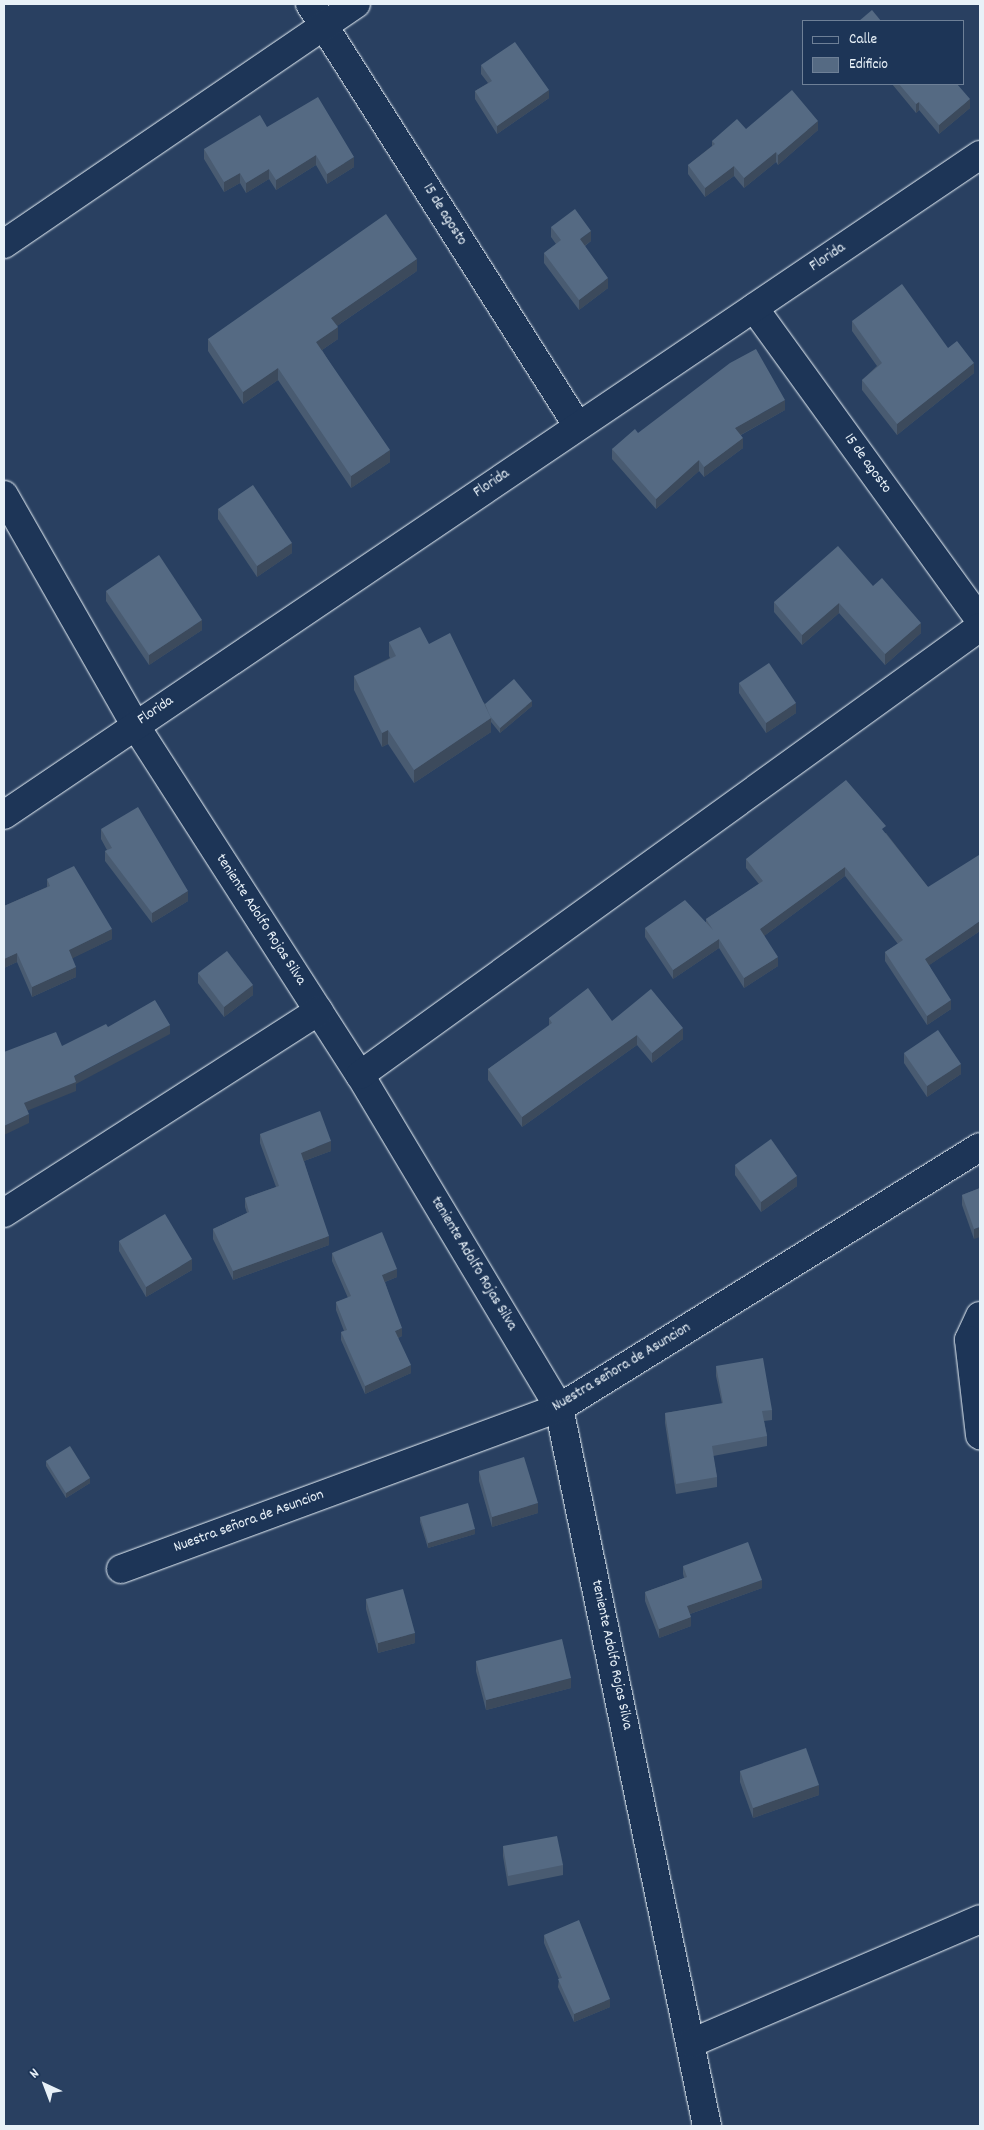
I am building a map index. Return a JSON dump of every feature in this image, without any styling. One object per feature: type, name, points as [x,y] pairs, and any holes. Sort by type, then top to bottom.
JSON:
[{"type":"street","points":[[4,244],[316,14],[356,4]]},
{"type":"street","name":"15 de agosto","points":[[316,14],[578,426]]},
{"type":"street","name":"Florida","points":[[4,815],[980,155]]},
{"type":"street","name":"15 de agosto","points":[[754,308],[980,620]]},
{"type":"street","name":"teniente Adolfo Rojas Silva","points":[[4,495],[135,725],[360,1075],[559,1408],[707,2126]]},
{"type":"street","points":[[360,1075],[980,627]]},
{"type":"street","points":[[4,1212],[319,1011]]},
{"type":"street","name":"Nuestra señora de Asuncion","points":[[121,1570],[559,1408],[980,1148]]},
{"type":"street","points":[[980,1316],[969,1340],[980,1435]]},
{"type":"street","points":[[691,2043],[980,1919]]},
{"type":"building","points":[[872,10],[880,20],[860,20]]},
{"type":"building","points":[[515,42],[549,90],[497,126],[475,91],[492,81],[481,65]]},
{"type":"building","points":[[900,85],[958,85],[970,99],[939,125],[919,102],[916,104]]},
{"type":"building","points":[[792,90],[818,121],[778,155],[776,152],[744,178],[734,166],[705,188],[688,165],[715,144],[712,141],[737,119],[746,129]]},
{"type":"building","points":[[318,97],[354,157],[327,174],[316,155],[276,180],[269,169],[246,183],[240,173],[224,182],[204,149],[260,115],[267,127]]},
{"type":"building","points":[[575,209],[591,231],[580,239],[608,278],[579,300],[544,253],[561,240],[551,227]]},
{"type":"building","points":[[386,214],[417,259],[331,318],[338,327],[316,342],[390,450],[351,476],[278,368],[243,392],[208,339]]},
{"type":"building","points":[[902,284],[948,348],[957,341],[974,363],[897,424],[862,380],[882,363],[852,321]]},
{"type":"building","points":[[756,349],[785,400],[735,428],[743,438],[704,467],[699,460],[656,499],[612,449],[635,429],[638,433],[730,363]]},
{"type":"building","points":[[253,485],[292,543],[257,566],[218,509]]},
{"type":"building","points":[[838,546],[873,586],[882,578],[921,623],[885,654],[839,603],[802,635],[774,602]]},
{"type":"building","points":[[159,555],[202,620],[149,655],[106,591]]},
{"type":"building","points":[[420,627],[429,644],[450,633],[491,718],[414,770],[388,730],[382,733],[354,676],[396,656],[389,642]]},
{"type":"building","points":[[769,663],[796,703],[766,723],[739,683]]},
{"type":"building","points":[[514,679],[532,701],[500,728],[490,716],[485,704]]},
{"type":"building","points":[[846,780],[886,826],[882,829],[928,887],[979,855],[980,857],[980,921],[925,959],[951,1000],[927,1016],[885,952],[903,940],[845,867],[760,929],[778,957],[744,978],[719,939],[673,970],[645,928],[685,900],[713,930],[706,919],[763,881],[746,859]]},
{"type":"building","points":[[138,807],[188,891],[152,913],[105,851],[112,848],[101,829]]},
{"type":"building","points":[[74,866],[112,929],[69,950],[76,967],[32,987],[17,953],[4,959],[4,906],[50,886],[47,879]]},
{"type":"building","points":[[227,951],[253,985],[224,1007],[198,973]]},
{"type":"building","points":[[588,988],[612,1021],[651,989],[683,1028],[652,1053],[637,1035],[522,1117],[488,1069],[552,1023],[549,1018]]},
{"type":"building","points":[[155,1000],[170,1025],[74,1076],[76,1082],[24,1103],[29,1114],[4,1126],[4,1052],[56,1032],[62,1046],[106,1024],[108,1027]]},
{"type":"building","points":[[938,1030],[961,1064],[927,1086],[904,1053]]},
{"type":"building","points":[[320,1111],[331,1141],[301,1153],[329,1236],[233,1271],[213,1229],[249,1212],[245,1198],[279,1186],[260,1134]]},
{"type":"building","points":[[771,1139],[797,1176],[761,1202],[735,1165]]},
{"type":"building","points":[[980,1188],[980,1227],[974,1229],[962,1195]]},
{"type":"building","points":[[165,1214],[192,1259],[146,1287],[119,1241]]},
{"type":"building","points":[[382,1232],[397,1269],[382,1275],[402,1328],[395,1331],[411,1365],[365,1386],[341,1332],[347,1330],[336,1302],[351,1296],[332,1253]]},
{"type":"building","points":[[763,1358],[772,1410],[762,1411],[767,1436],[712,1446],[717,1477],[676,1484],[665,1413],[723,1403],[716,1366]]},
{"type":"building","points":[[70,1446],[90,1478],[66,1493],[46,1461]]},
{"type":"building","points":[[524,1457],[538,1503],[492,1517],[479,1471]]},
{"type":"building","points":[[468,1503],[475,1529],[428,1543],[420,1517]]},
{"type":"building","points":[[748,1542],[762,1580],[687,1606],[691,1617],[659,1629],[645,1592],[687,1577],[683,1566]]},
{"type":"building","points":[[403,1589],[415,1633],[378,1643],[366,1599]]},
{"type":"building","points":[[562,1639],[571,1678],[486,1700],[476,1661]]},
{"type":"building","points":[[806,1748],[819,1785],[753,1808],[740,1771]]},
{"type":"building","points":[[557,1836],[563,1865],[508,1876],[503,1846]]},
{"type":"building","points":[[579,1920],[610,1999],[574,2014],[558,1979],[562,1978],[544,1935]]}]
